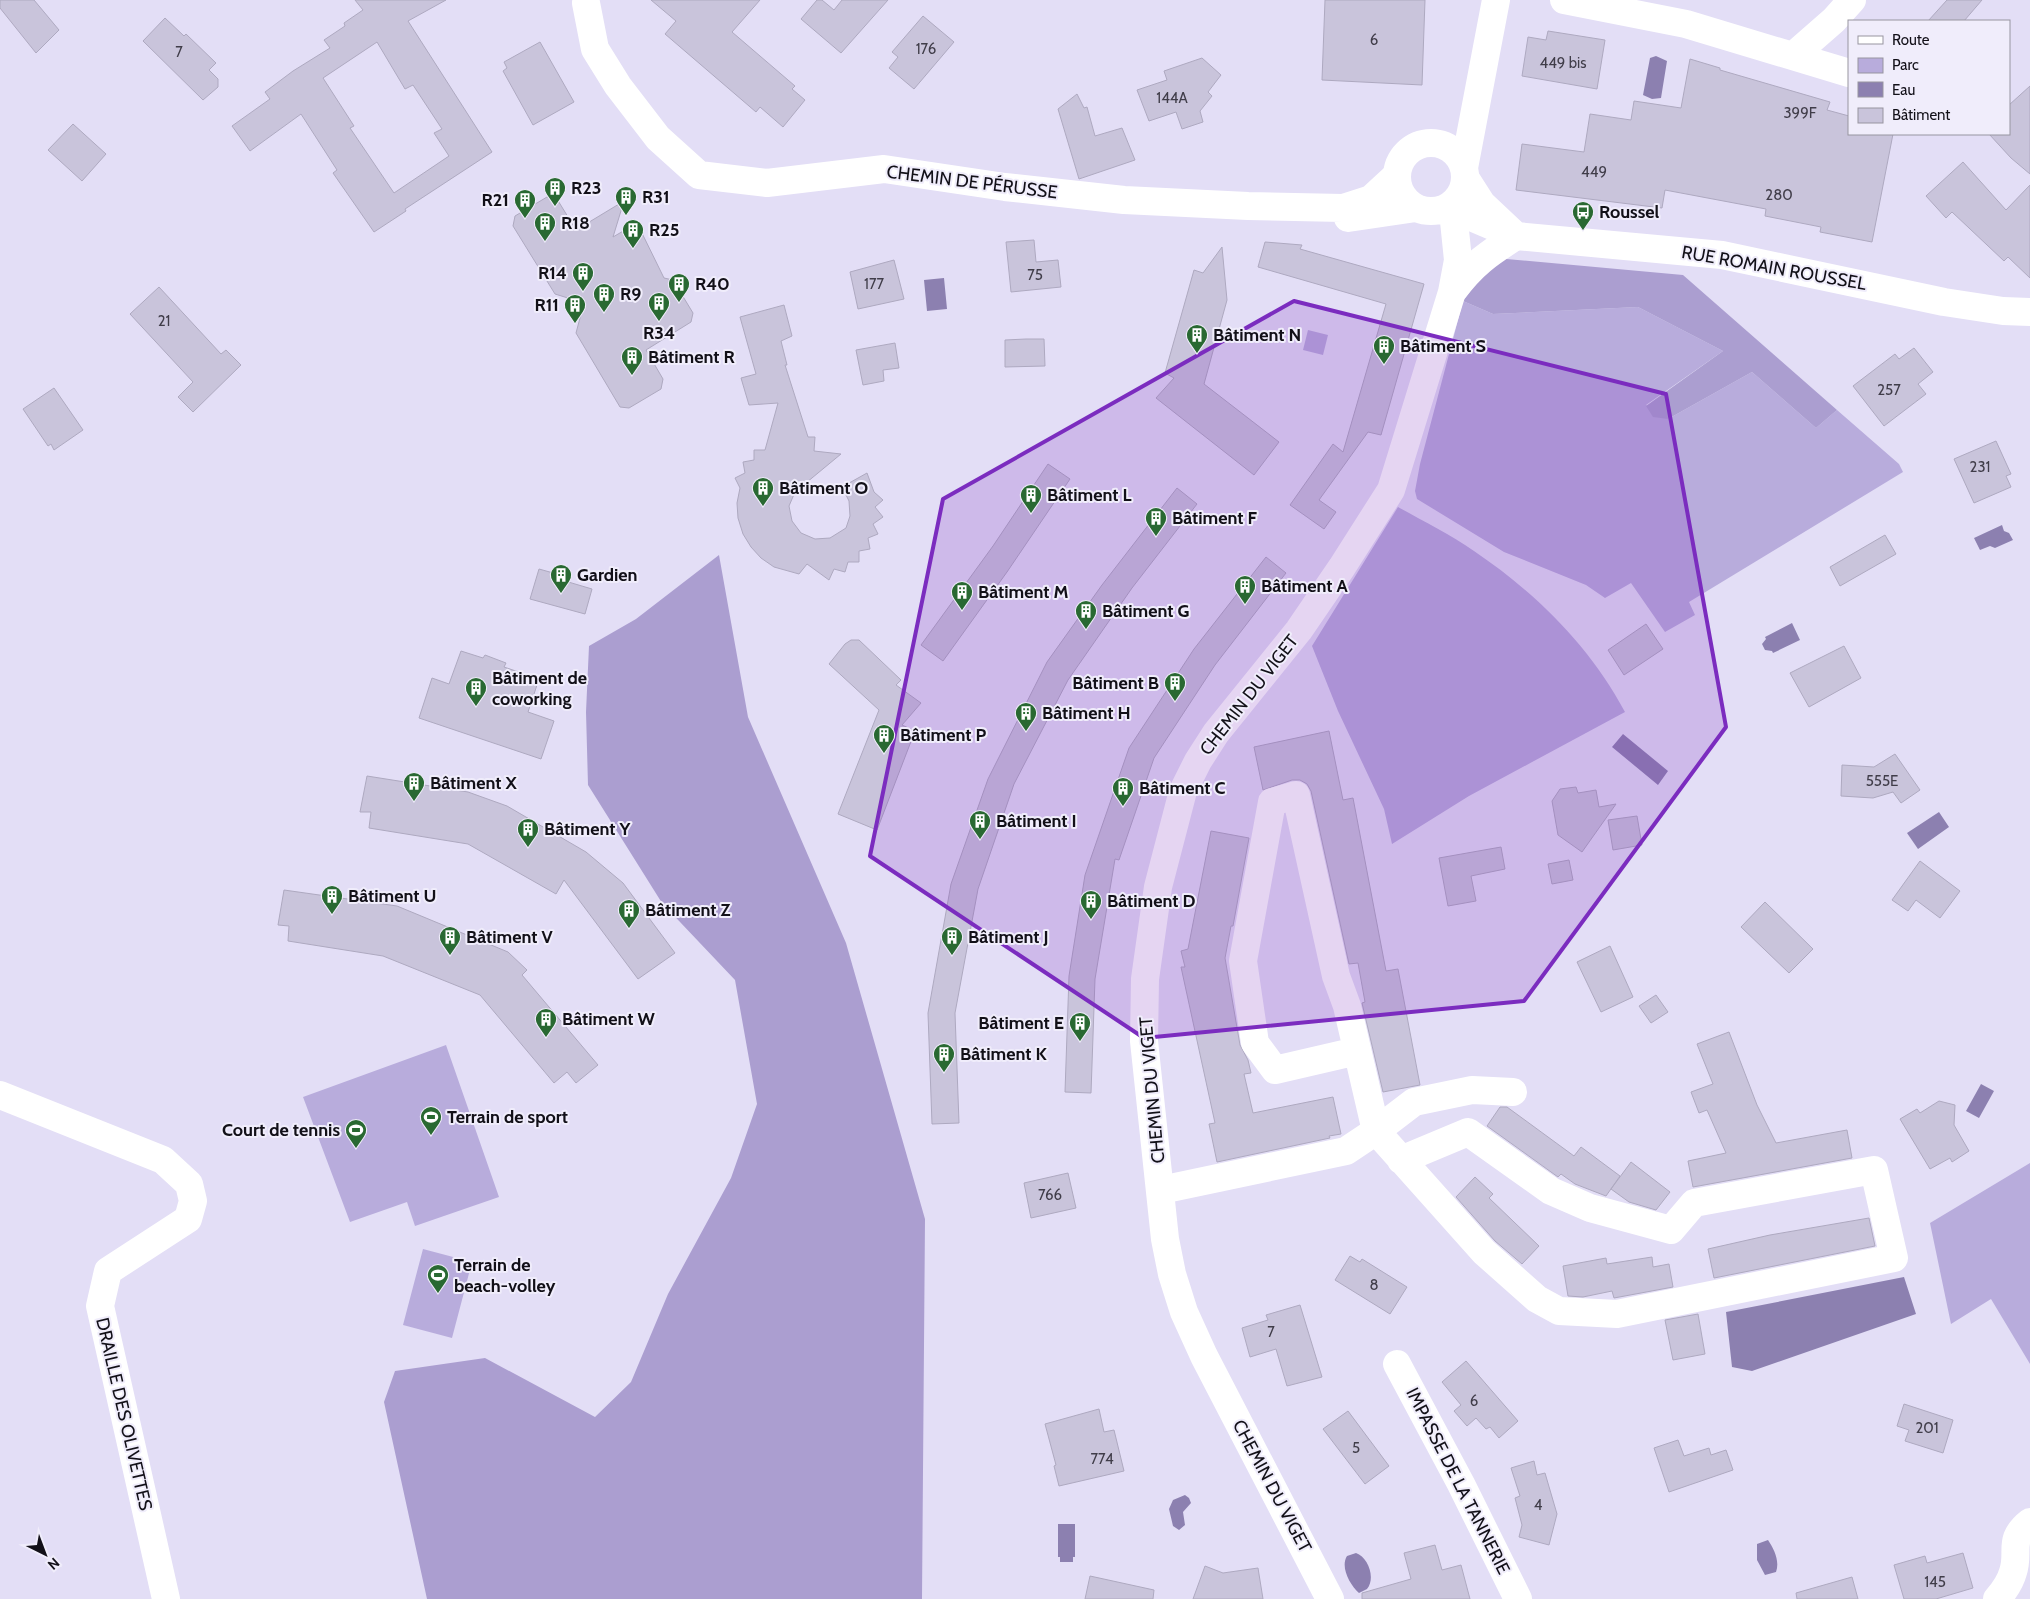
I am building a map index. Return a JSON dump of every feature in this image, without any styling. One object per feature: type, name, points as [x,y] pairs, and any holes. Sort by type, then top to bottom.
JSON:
[{"type":"street","points":[[1452,292],[1458,260],[1454,221],[1447,196],[1477,99],[1496,0]]},
{"type":"street","points":[[1564,0],[1686,24],[1848,73]]},
{"type":"street","points":[[1794,55],[1834,20],[1852,0]]},
{"type":"street","name":"CHEMIN DE PÉRUSSE","points":[[581,1],[595,49],[618,86],[658,138],[699,175],[768,183],[884,169],[1005,187],[1124,200],[1343,208],[1371,199],[1397,175]]},
{"type":"street","points":[[1434,143],[1477,99]]},
{"type":"street","points":[[1434,143],[1453,150],[1460,158],[1447,196],[1404,198],[1400,191],[1397,175],[1405,156],[1413,148],[1423,144],[1434,143]]},
{"type":"street","name":"CHEMIN DE PÉRUSSE","points":[[1248,206],[1348,218],[1447,196]]},
{"type":"street","name":"RUE ROMAIN ROUSSEL","points":[[1447,196],[1469,216],[1516,236],[1722,255],[1944,302],[2029,314]]},
{"type":"street","points":[[1452,292],[1468,270],[1516,236]]},
{"type":"street","name":"CHEMIN DU VIGET","points":[[1330,1599],[1204,1356],[1184,1312],[1172,1274],[1165,1239],[1144,1041],[1145,979],[1158,887],[1183,791],[1198,761],[1216,733],[1300,630],[1391,490],[1452,292]]},
{"type":"street","points":[[1357,1051],[1275,1070],[1255,1043],[1243,961],[1272,802],[1296,795],[1336,976],[1347,1006],[1376,1131],[1401,1160],[1484,1252],[1537,1299],[1559,1311],[1617,1314],[1894,1258],[1874,1170],[1694,1203],[1671,1230],[1590,1208],[1551,1191],[1468,1132],[1401,1160]]},
{"type":"street","points":[[1161,1190],[1346,1151],[1414,1102],[1472,1090],[1513,1092]]},
{"type":"street","name":"DRAILLE DES OLIVETTES","points":[[0,1094],[163,1160],[189,1184],[192,1201],[188,1219],[108,1272],[100,1306],[166,1599]]},
{"type":"street","name":"IMPASSE DE LA TANNERIE","points":[[1397,1364],[1461,1484],[1518,1599]]},
{"type":"street","points":[[1997,1599],[2007,1588],[2014,1570],[2014,1545],[2023,1528],[2030,1522]]},
{"type":"highlighted area","points":[[1294,301],[1666,394],[1726,727],[1524,1001],[1144,1038],[870,856],[943,499]]},
{"type":"green space","points":[[1463,301],[1493,314],[1638,307],[1723,351],[1646,405],[1668,419],[1752,372],[1816,428],[1837,410],[1899,464],[1903,472],[1689,602],[1695,615],[1665,632],[1631,583],[1605,598],[1586,585],[1504,552],[1417,499],[1415,491],[1420,464]]},
{"type":"green space","points":[[1308,330],[1328,335],[1323,355],[1303,350]]},
{"type":"green space","points":[[1398,507],[1465,545],[1497,567],[1540,603],[1578,643],[1611,688],[1625,712],[1469,796],[1392,844],[1384,809],[1338,711],[1312,646]]},
{"type":"green space","name":"Terrain de sport","points":[[446,1045],[499,1197],[415,1226],[407,1202],[350,1222],[303,1097]]},
{"type":"green space","points":[[2030,1163],[2030,1364],[1991,1299],[1951,1324],[1930,1223]]},
{"type":"green space","name":"Terrain de beach-volley","points":[[423,1249],[472,1262],[452,1338],[403,1325]]},
{"type":"shaded area","points":[[1495,258],[1683,275],[1837,410],[1816,428],[1752,372],[1668,419],[1653,417],[1646,406],[1723,351],[1638,307],[1493,314],[1463,301]]},
{"type":"shaded area","points":[[719,555],[748,717],[846,943],[925,1219],[922,1599],[427,1599],[384,1402],[395,1371],[485,1358],[595,1417],[631,1382],[668,1294],[731,1178],[757,1104],[735,980],[662,903],[588,785],[586,712],[589,646],[636,619]]},
{"type":"water","points":[[1656,56],[1667,61],[1661,98],[1652,99],[1643,95],[1650,58]]},
{"type":"water","points":[[944,278],[947,309],[927,311],[924,280]]},
{"type":"water","points":[[2002,525],[2004,531],[2009,533],[2013,540],[1995,548],[1990,546],[1980,550],[1974,538]]},
{"type":"water","points":[[1792,623],[1800,640],[1773,653],[1772,651],[1765,650],[1762,644],[1766,639],[1765,637]]},
{"type":"water","points":[[1623,734],[1668,771],[1658,785],[1612,747]]},
{"type":"water","points":[[1939,812],[1949,827],[1918,849],[1907,833]]},
{"type":"water","points":[[1981,1084],[1994,1091],[1979,1118],[1966,1111]]},
{"type":"water","points":[[1904,1277],[1916,1314],[1752,1371],[1732,1367],[1726,1312]]},
{"type":"water","points":[[1185,1495],[1191,1503],[1183,1512],[1185,1525],[1179,1530],[1173,1526],[1169,1509],[1173,1500]]},
{"type":"water","points":[[1058,1524],[1075,1524],[1075,1557],[1073,1557],[1073,1562],[1060,1562],[1060,1557],[1058,1557]]},
{"type":"water","points":[[1768,1540],[1776,1555],[1777,1568],[1776,1572],[1765,1575],[1757,1560],[1757,1544]]},
{"type":"water","points":[[1356,1553],[1367,1563],[1371,1574],[1370,1584],[1367,1589],[1359,1593],[1349,1581],[1345,1570],[1347,1556]]},
{"type":"building","points":[[0,0],[34,0],[59,30],[36,53],[0,8]]},
{"type":"building","points":[[355,0],[446,0],[408,21],[492,152],[405,209],[406,211],[374,232],[333,173],[337,170],[301,114],[250,151],[232,126],[270,99],[265,92],[293,71],[330,48],[324,40],[345,26],[344,23],[363,10]],"holes":[[[377,42],[405,89],[413,85],[442,129],[434,133],[449,156],[394,193],[350,128],[354,126],[323,78]]]},
{"type":"building","points":[[651,0],[760,0],[732,32],[795,86],[792,89],[805,100],[783,127],[760,107],[756,112],[665,34],[676,21]]},
{"type":"building","points":[[817,0],[822,0],[834,10],[842,0],[888,0],[841,53],[801,19]]},
{"type":"building","points":[[1325,0],[1425,0],[1422,85],[1322,80]]},
{"type":"building","points":[[1947,0],[1982,0],[1965,20],[1929,20]]},
{"type":"building","points":[[923,16],[954,42],[914,89],[889,68],[898,57],[892,52]]},
{"type":"building","points":[[165,18],[184,36],[186,34],[216,63],[209,70],[218,79],[218,87],[203,100],[143,41]]},
{"type":"building","points":[[1548,31],[1605,40],[1597,89],[1522,76],[1528,37],[1546,40]]},
{"type":"building","points":[[540,42],[574,102],[533,125],[503,71],[507,68],[504,62]]},
{"type":"building","points":[[1202,58],[1221,75],[1208,92],[1212,96],[1200,111],[1203,122],[1182,129],[1176,112],[1149,121],[1137,90],[1167,80],[1164,71]]},
{"type":"building","points":[[1690,59],[1720,68],[1720,70],[1830,102],[1827,110],[1848,116],[1848,135],[1893,135],[1872,242],[1820,232],[1821,227],[1765,216],[1766,209],[1665,190],[1662,208],[1516,190],[1522,144],[1584,152],[1590,114],[1631,120],[1634,101],[1681,108]]},
{"type":"building","points":[[2030,86],[2030,174],[2011,158],[1990,135],[2010,135],[2010,104]]},
{"type":"building","points":[[1077,94],[1084,108],[1087,107],[1095,136],[1122,128],[1135,160],[1079,179],[1058,109]]},
{"type":"building","points":[[73,124],[106,154],[82,181],[48,150]]},
{"type":"building","points":[[1963,162],[2006,210],[2030,185],[2030,278],[2008,257],[2004,261],[1952,212],[1946,218],[1926,196]]},
{"type":"building","points":[[547,197],[557,199],[576,230],[624,201],[613,237],[637,223],[664,278],[673,280],[693,313],[691,322],[646,350],[663,379],[661,389],[629,408],[620,407],[576,333],[584,303],[555,294],[513,226],[515,216]]},
{"type":"building","points":[[1034,240],[1036,262],[1058,260],[1061,287],[1011,292],[1006,242]]},
{"type":"building","name":"Bâtiment S","points":[[1265,242],[1302,245],[1300,249],[1424,284],[1381,435],[1368,432],[1319,500],[1336,512],[1324,529],[1290,505],[1333,444],[1343,452],[1386,304],[1258,267]]},
{"type":"building","name":"Bâtiment N","points":[[1222,247],[1227,300],[1204,384],[1279,442],[1254,475],[1156,398],[1174,378],[1165,373],[1194,270],[1203,273]]},
{"type":"building","points":[[894,260],[904,299],[858,309],[850,272]]},
{"type":"building","points":[[159,287],[221,354],[226,350],[241,365],[193,412],[178,397],[193,382],[130,314]]},
{"type":"building","name":"Bâtiment O","points":[[784,305],[792,336],[781,341],[787,365],[785,365],[808,437],[815,437],[814,451],[841,454],[795,492],[789,506],[792,521],[801,533],[815,539],[830,538],[846,528],[850,516],[849,501],[842,487],[867,473],[874,492],[883,500],[875,507],[883,517],[873,524],[878,534],[868,538],[870,549],[859,551],[859,562],[848,562],[845,572],[834,569],[829,580],[807,564],[799,574],[774,567],[761,558],[751,547],[743,534],[738,518],[737,503],[740,488],[735,478],[745,473],[743,462],[754,460],[754,450],[765,450],[778,403],[749,405],[741,378],[756,374],[740,317]]},
{"type":"building","points":[[1044,339],[1045,366],[1005,367],[1005,340]]},
{"type":"building","points":[[895,343],[899,368],[883,370],[884,381],[863,385],[856,350]]},
{"type":"building","points":[[1914,348],[1933,372],[1918,384],[1926,394],[1884,426],[1853,386],[1895,354],[1899,359]]},
{"type":"building","points":[[54,388],[83,430],[54,450],[51,444],[48,446],[23,409]]},
{"type":"building","points":[[1996,441],[2011,474],[2006,476],[2011,487],[1974,503],[1954,459]]},
{"type":"building","points":[[1048,464],[1070,479],[1007,572],[943,661],[921,645],[993,546]]},
{"type":"building","points":[[1177,488],[1197,504],[1132,588],[1068,680],[1014,784],[978,889],[955,1013],[959,1123],[932,1124],[928,1013],[951,884],[988,779],[1047,662],[1102,585]]},
{"type":"building","points":[[1885,535],[1896,554],[1840,586],[1830,567]]},
{"type":"building","points":[[1266,557],[1286,573],[1215,665],[1154,758],[1119,860],[1115,859],[1095,979],[1091,1093],[1065,1092],[1069,976],[1085,875],[1129,748],[1194,649]]},
{"type":"building","name":"Gardien","points":[[539,569],[564,576],[565,581],[592,589],[585,614],[530,599]]},
{"type":"building","points":[[1646,624],[1663,649],[1624,675],[1608,650]]},
{"type":"building","name":"Bâtiment P","points":[[851,640],[859,640],[901,680],[896,685],[921,703],[902,725],[915,731],[877,830],[838,814],[879,710],[829,664],[845,644]]},
{"type":"building","points":[[1844,646],[1861,678],[1809,707],[1790,673]]},
{"type":"building","name":"Bâtiment de coworking","points":[[461,651],[483,658],[485,655],[506,663],[504,667],[539,679],[528,712],[554,721],[541,759],[419,718],[432,678],[449,684]]},
{"type":"building","points":[[1329,731],[1343,800],[1353,798],[1386,971],[1398,969],[1420,1085],[1383,1092],[1362,1003],[1365,1002],[1358,963],[1349,964],[1311,791],[1307,784],[1300,780],[1292,780],[1263,790],[1254,747]]},
{"type":"building","points":[[1895,754],[1920,790],[1901,803],[1893,792],[1873,798],[1841,796],[1842,765],[1874,767]]},
{"type":"building","points":[[367,776],[468,792],[507,806],[586,852],[623,883],[675,953],[638,979],[564,880],[556,894],[468,844],[369,828],[371,812],[360,812]]},
{"type":"building","points":[[1576,787],[1578,793],[1596,790],[1599,807],[1616,804],[1582,852],[1558,835],[1552,801],[1560,789]]},
{"type":"building","points":[[1637,816],[1642,845],[1613,850],[1608,820]]},
{"type":"building","points":[[1211,831],[1249,838],[1233,926],[1231,926],[1225,958],[1240,1045],[1248,1060],[1251,1073],[1244,1074],[1253,1113],[1333,1097],[1341,1134],[1217,1162],[1209,1124],[1215,1123],[1181,967],[1185,967],[1181,951],[1188,949]]},
{"type":"building","points":[[1501,847],[1505,869],[1471,876],[1476,901],[1448,906],[1439,858]]},
{"type":"building","points":[[1569,860],[1573,880],[1552,884],[1548,864]]},
{"type":"building","points":[[1920,861],[1960,891],[1940,918],[1916,900],[1908,911],[1892,900]]},
{"type":"building","points":[[284,890],[397,906],[508,952],[527,970],[522,975],[598,1065],[576,1083],[567,1072],[554,1083],[480,995],[383,956],[288,941],[289,926],[278,925]]},
{"type":"building","points":[[1765,902],[1813,949],[1789,973],[1741,927]]},
{"type":"building","points":[[1610,946],[1633,997],[1601,1012],[1577,962]]},
{"type":"building","points":[[1656,995],[1668,1012],[1651,1023],[1639,1006]]},
{"type":"building","points":[[1729,1032],[1757,1105],[1776,1143],[1847,1130],[1852,1158],[1693,1187],[1688,1161],[1726,1153],[1707,1110],[1699,1113],[1691,1092],[1713,1084],[1697,1044]]},
{"type":"building","points":[[1939,1101],[1955,1105],[1954,1125],[1969,1151],[1952,1162],[1950,1158],[1930,1169],[1900,1119],[1917,1109],[1920,1113]]},
{"type":"building","points":[[1500,1107],[1507,1107],[1574,1156],[1581,1147],[1620,1176],[1606,1196],[1575,1184],[1561,1174],[1558,1177],[1487,1126]]},
{"type":"building","points":[[1631,1162],[1670,1192],[1656,1210],[1629,1202],[1611,1189]]},
{"type":"building","points":[[1068,1173],[1076,1208],[1031,1218],[1024,1183]]},
{"type":"building","points":[[1475,1177],[1493,1194],[1489,1198],[1539,1246],[1522,1264],[1495,1241],[1456,1197]]},
{"type":"building","points":[[1869,1218],[1875,1246],[1714,1278],[1708,1249],[1770,1235]]},
{"type":"building","points":[[1350,1256],[1360,1262],[1362,1259],[1407,1287],[1390,1314],[1335,1280]]},
{"type":"building","points":[[1652,1257],[1653,1267],[1669,1264],[1673,1287],[1614,1298],[1612,1291],[1583,1297],[1568,1296],[1563,1266],[1606,1258],[1607,1264]]},
{"type":"building","points":[[1300,1305],[1322,1377],[1287,1386],[1276,1349],[1250,1357],[1242,1328],[1268,1320],[1266,1315]]},
{"type":"building","points":[[1698,1314],[1705,1354],[1673,1360],[1665,1320]]},
{"type":"building","points":[[1466,1361],[1518,1421],[1499,1438],[1490,1427],[1486,1429],[1476,1418],[1467,1426],[1454,1411],[1461,1405],[1442,1382]]},
{"type":"building","points":[[1904,1404],[1953,1420],[1943,1453],[1905,1441],[1909,1430],[1897,1426]]},
{"type":"building","points":[[1099,1409],[1104,1432],[1114,1430],[1124,1471],[1059,1486],[1054,1466],[1056,1465],[1045,1424]]},
{"type":"building","points":[[1348,1411],[1389,1466],[1365,1484],[1323,1429]]},
{"type":"building","points":[[1678,1440],[1684,1456],[1709,1448],[1711,1455],[1726,1450],[1733,1470],[1669,1492],[1654,1448]]},
{"type":"building","points":[[1534,1461],[1537,1475],[1545,1473],[1557,1514],[1549,1545],[1519,1537],[1522,1525],[1515,1498],[1520,1496],[1511,1468]]},
{"type":"building","points":[[1435,1545],[1442,1570],[1461,1565],[1470,1599],[1362,1599],[1362,1593],[1411,1579],[1404,1553]]},
{"type":"building","points":[[1963,1553],[1973,1588],[1936,1599],[1904,1599],[1894,1565],[1925,1556],[1927,1563]]},
{"type":"building","points":[[1205,1566],[1223,1573],[1258,1568],[1263,1599],[1193,1599]]},
{"type":"building","points":[[1090,1576],[1154,1590],[1153,1599],[1085,1599]]},
{"type":"building","points":[[1852,1577],[1858,1599],[1797,1599],[1796,1593]]},
{"type":"place","name":"R23","points":[[555,207]]},
{"type":"place","name":"R31","points":[[626,216]]},
{"type":"place","name":"R21","points":[[525,219]]},
{"type":"place","name":"Roussel","points":[[1583,231]]},
{"type":"place","name":"R18","points":[[545,242]]},
{"type":"place","name":"R25","points":[[633,249]]},
{"type":"place","name":"R14","points":[[583,292]]},
{"type":"place","name":"R40","points":[[679,303]]},
{"type":"place","name":"R9","points":[[604,313]]},
{"type":"place","name":"R34","points":[[659,322]]},
{"type":"place","name":"R11","points":[[575,324]]},
{"type":"place","name":"Bâtiment N","points":[[1197,354]]},
{"type":"place","name":"Bâtiment S","points":[[1384,365]]},
{"type":"place","name":"Bâtiment R","points":[[632,376]]},
{"type":"place","name":"Bâtiment O","points":[[763,507]]},
{"type":"place","name":"Bâtiment L","points":[[1031,514]]},
{"type":"place","name":"Bâtiment F","points":[[1156,537]]},
{"type":"place","name":"Gardien","points":[[561,594]]},
{"type":"place","name":"Bâtiment A","points":[[1245,605]]},
{"type":"place","name":"Bâtiment M","points":[[962,611]]},
{"type":"place","name":"Bâtiment G","points":[[1086,630]]},
{"type":"place","name":"Bâtiment B","points":[[1175,702]]},
{"type":"place","name":"Bâtiment de coworking","points":[[476,707]]},
{"type":"place","name":"Bâtiment H","points":[[1026,732]]},
{"type":"place","name":"Bâtiment P","points":[[884,754]]},
{"type":"place","name":"Bâtiment X","points":[[414,802]]},
{"type":"place","name":"Bâtiment C","points":[[1123,807]]},
{"type":"place","name":"Bâtiment I","points":[[980,840]]},
{"type":"place","name":"Bâtiment Y","points":[[528,848]]},
{"type":"place","name":"Bâtiment U","points":[[332,915]]},
{"type":"place","name":"Bâtiment D","points":[[1091,920]]},
{"type":"place","name":"Bâtiment Z","points":[[629,929]]},
{"type":"place","name":"Bâtiment V","points":[[450,956]]},
{"type":"place","name":"Bâtiment J","points":[[952,956]]},
{"type":"place","name":"Bâtiment W","points":[[546,1038]]},
{"type":"place","name":"Bâtiment E","points":[[1080,1042]]},
{"type":"place","name":"Bâtiment K","points":[[944,1073]]},
{"type":"place","name":"Terrain de sport","points":[[431,1136]]},
{"type":"place","name":"Court de tennis","points":[[356,1149]]},
{"type":"place","name":"Terrain de beach-volley","points":[[438,1294]]}]
